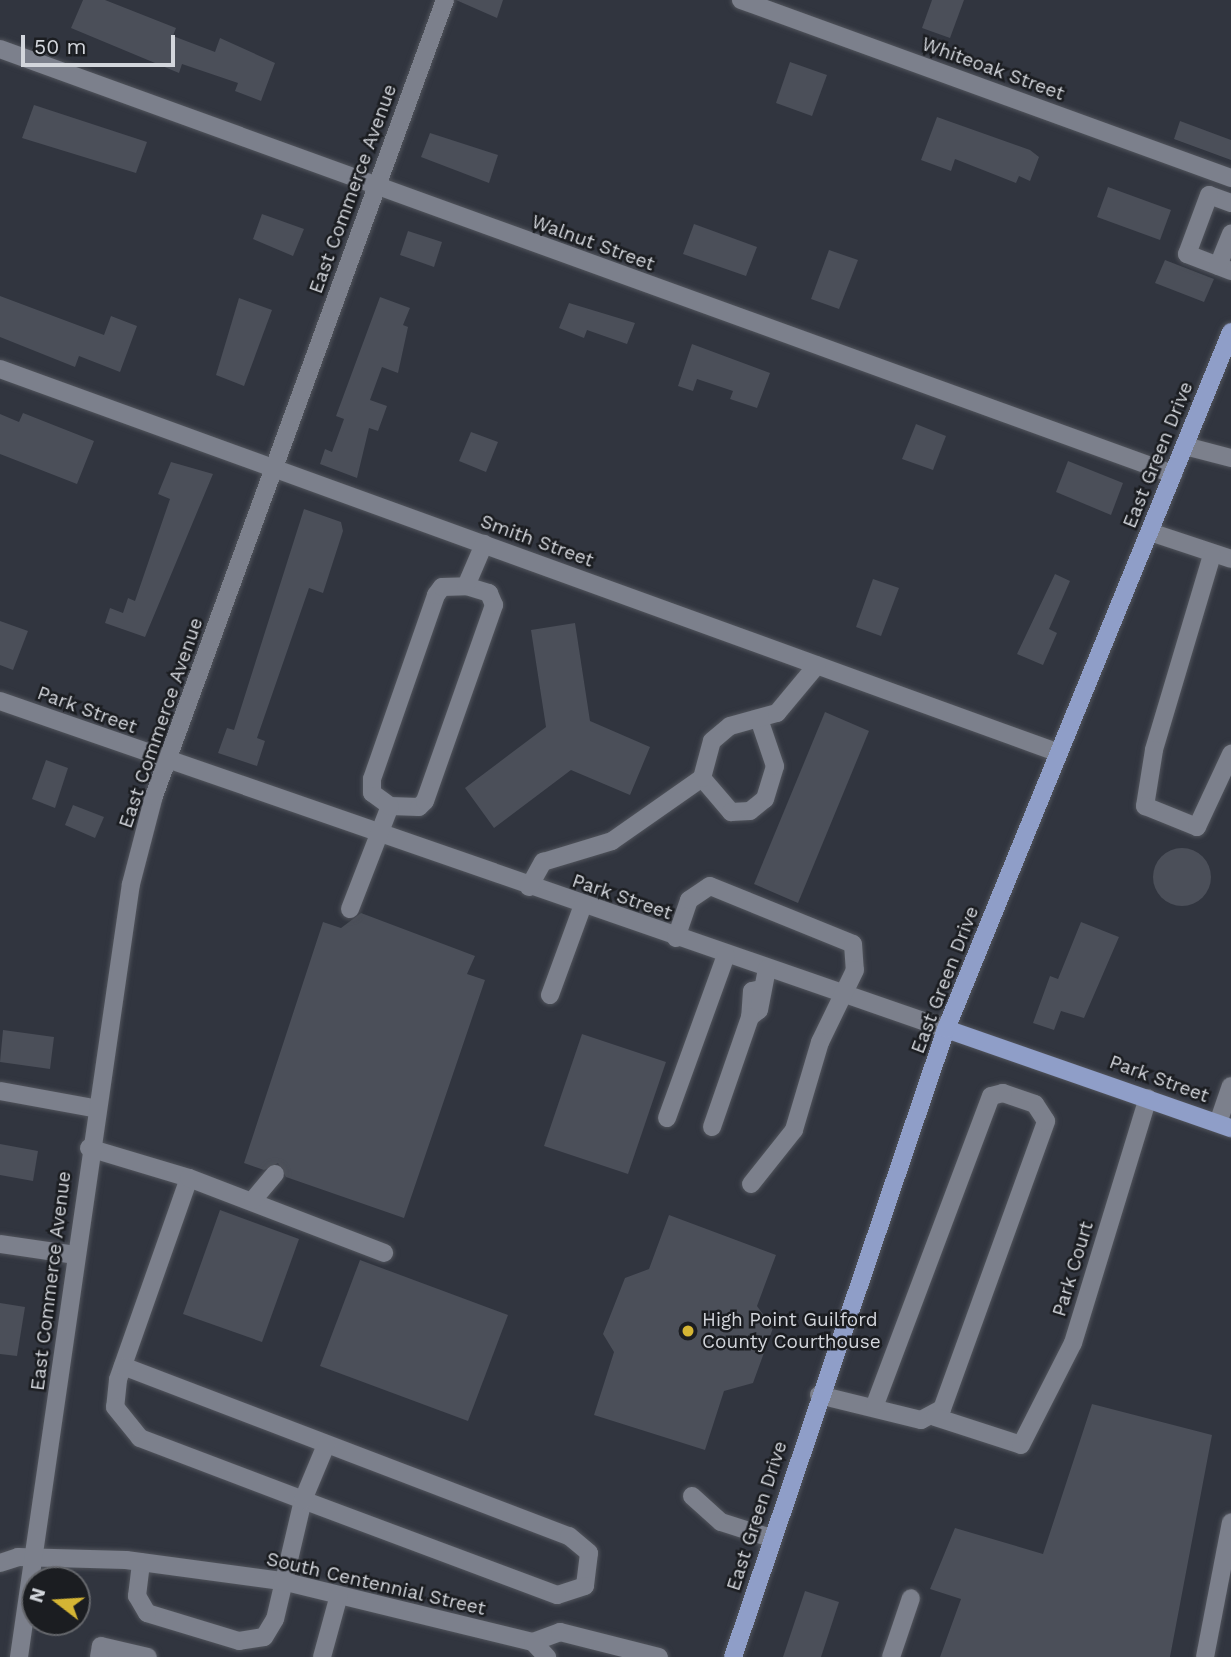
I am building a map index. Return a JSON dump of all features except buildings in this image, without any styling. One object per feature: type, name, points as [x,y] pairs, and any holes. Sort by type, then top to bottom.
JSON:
[{"type":"main road","name":"East Green Drive","points":[[733,1657],[819,1395],[946,1029],[1231,332]]},
{"type":"main road","name":"Park Street","points":[[946,1029],[1225,1126]]},
{"type":"street","name":"East Commerce Avenue","points":[[19,1657],[36,1558],[94,1108],[131,884],[167,761],[445,0]]},
{"type":"street","name":"Whiteoak Street","points":[[741,0],[1231,178]]},
{"type":"street","name":"Walnut Street","points":[[0,49],[1173,474]]},
{"type":"street","points":[[1231,203],[1209,195],[1187,254],[1224,269],[1231,233]]},
{"type":"street","name":"Smith Street","points":[[0,369],[1059,753]]},
{"type":"street","points":[[1185,446],[1231,458]]},
{"type":"street","points":[[1150,532],[1212,555],[1231,559]]},
{"type":"street","points":[[466,586],[484,544]]},
{"type":"street","points":[[1212,555],[1154,750],[1145,806],[1197,827],[1231,754]]},
{"type":"street","points":[[466,586],[489,593],[494,604],[425,801],[419,807],[390,806],[372,793],[372,779],[436,595],[442,587],[466,586]]},
{"type":"street","points":[[529,887],[543,862],[612,841],[702,779],[712,741],[730,726],[777,713],[817,665]]},
{"type":"street","name":"Park Street","points":[[0,701],[767,970],[946,1029]]},
{"type":"street","points":[[702,779],[731,812],[750,811],[765,799],[775,766],[759,719]]},
{"type":"street","points":[[350,909],[390,806]]},
{"type":"street","points":[[676,938],[689,900],[710,886],[724,889],[761,910],[844,937],[853,944],[855,970],[840,995],[794,1130],[751,1184]]},
{"type":"street","points":[[550,995],[583,905]]},
{"type":"street","points":[[667,1118],[726,955]]},
{"type":"street","points":[[712,1127],[750,1017],[752,991],[761,989],[767,970]]},
{"type":"street","points":[[1225,1126],[1231,1086]]},
{"type":"street","points":[[0,1091],[94,1108]]},
{"type":"street","points":[[819,1395],[875,1405],[921,1420],[935,1418],[1043,1131],[1046,1121],[1035,1104],[1003,1093],[991,1096],[984,1109],[875,1405]]},
{"type":"street","name":"Park Court","points":[[935,1418],[1021,1445],[1073,1343],[1148,1098]]},
{"type":"street","points":[[89,1148],[253,1200],[263,1210],[384,1253]]},
{"type":"street","points":[[253,1200],[269,1172]]},
{"type":"street","points":[[123,1366],[576,1540],[589,1553],[585,1586],[556,1595],[140,1438],[115,1406],[123,1366],[189,1178]]},
{"type":"street","points":[[0,1244],[75,1255]]},
{"type":"street","points":[[141,1562],[137,1596],[147,1613],[239,1641],[264,1637],[303,1500],[326,1445]]},
{"type":"street","points":[[692,1496],[721,1522],[771,1538]]},
{"type":"street","points":[[1205,1657],[1231,1522]]},
{"type":"street","name":"South Centennial Street","points":[[0,1563],[36,1558],[141,1562],[282,1580],[533,1642],[560,1632],[659,1657]]},
{"type":"street","points":[[322,1657],[339,1595]]},
{"type":"street","points":[[891,1657],[911,1598]]},
{"type":"street","points":[[533,1642],[547,1657]]},
{"type":"street","points":[[99,1657],[101,1646],[148,1657]]},
{"type":"place","name":"High Point Guilford County Courthouse","points":[[688,1331]]}]
